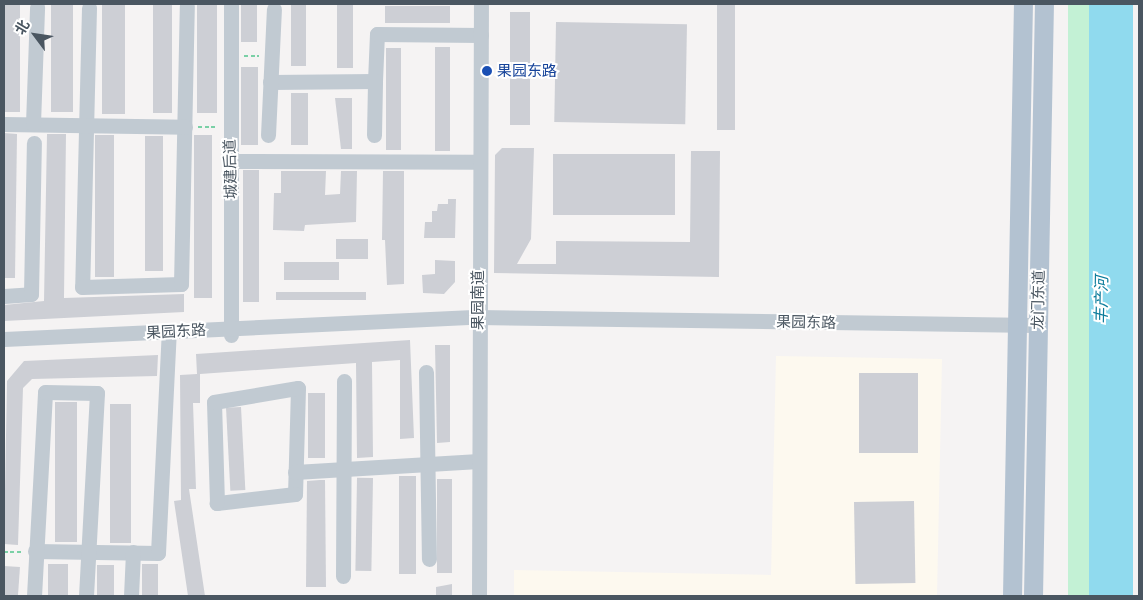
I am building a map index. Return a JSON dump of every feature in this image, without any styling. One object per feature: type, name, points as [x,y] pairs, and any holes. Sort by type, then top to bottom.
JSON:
[{"type":"main road","name":"龙门东道","points":[[1012,596],[1023,4]]},
{"type":"main road","name":"龙门东道","points":[[1033,596],[1044,4]]},
{"type":"street","name":"城建后道","points":[[231,4],[229,127],[231,332]]},
{"type":"street","name":"果园南道","points":[[475,4],[478,35]]},
{"type":"street","name":"果园南道","points":[[479,596],[476,320],[478,35],[481,4]]},
{"type":"street","points":[[89,8],[82,287],[181,284],[186,127],[187,6]]},
{"type":"street","points":[[33,124],[37,8]]},
{"type":"street","points":[[268,135],[274,9]]},
{"type":"street","points":[[374,135],[377,34],[478,35]]},
{"type":"street","points":[[270,82],[375,81]]},
{"type":"street","points":[[4,124],[186,127]]},
{"type":"street","points":[[4,296],[31,294],[34,143]]},
{"type":"street","points":[[230,161],[477,162]]},
{"type":"street","name":"果园东路","points":[[4,346],[169,335],[476,320],[1038,328]]},
{"type":"street","points":[[35,551],[158,553],[169,335]]},
{"type":"street","name":"果园东路","points":[[4,339],[169,335]]},
{"type":"street","points":[[426,372],[430,559]]},
{"type":"street","points":[[343,576],[344,381]]},
{"type":"street","points":[[298,388],[295,472],[295,494],[218,503],[214,402],[298,388]]},
{"type":"street","points":[[34,596],[45,392],[97,393],[86,596]]},
{"type":"street","name":"果园南道","points":[[474,596],[477,461]]},
{"type":"street","points":[[295,472],[427,462],[477,461]]},
{"type":"street","points":[[131,596],[133,552]]},
{"type":"path","points":[[230,55],[271,56]]},
{"type":"path","points":[[186,127],[229,127]]},
{"type":"path","points":[[4,552],[35,551]]},
{"type":"shaded area","points":[[776,356],[942,359],[937,596],[514,596],[514,570],[771,575]]},
{"type":"green space","points":[[1068,4],[1089,4],[1089,596],[1068,596]]},
{"type":"water","name":"丰产河","points":[[1089,4],[1133,4],[1133,596],[1089,596]]},
{"type":"building","points":[[4,4],[20,4],[20,112],[4,112]]},
{"type":"building","points":[[51,4],[73,4],[73,112],[51,112]]},
{"type":"building","points":[[102,4],[125,4],[125,114],[102,114]]},
{"type":"building","points":[[153,4],[172,4],[172,113],[153,113]]},
{"type":"building","points":[[197,4],[217,4],[217,113],[197,113]]},
{"type":"building","points":[[241,4],[257,4],[257,42],[241,42]]},
{"type":"building","points":[[291,4],[306,4],[306,66],[291,66]]},
{"type":"building","points":[[337,4],[353,4],[353,68],[337,68]]},
{"type":"building","points":[[717,4],[735,4],[735,130],[717,130]]},
{"type":"building","points":[[385,6],[450,6],[450,23],[385,23]]},
{"type":"building","points":[[510,12],[530,12],[530,125],[510,125]]},
{"type":"building","points":[[556,22],[687,24],[685,124],[554,122]]},
{"type":"building","points":[[435,47],[450,47],[450,151],[435,151]]},
{"type":"building","points":[[386,48],[401,48],[401,150],[386,150]]},
{"type":"building","points":[[241,67],[258,67],[258,145],[241,145]]},
{"type":"building","points":[[291,93],[308,93],[308,145],[291,145]]},
{"type":"building","points":[[335,98],[352,98],[352,149],[341,149]]},
{"type":"building","points":[[4,133],[17,134],[15,278],[4,278]]},
{"type":"building","points":[[47,134],[66,134],[64,298],[184,294],[184,312],[4,321],[4,305],[44,301]]},
{"type":"building","points":[[95,135],[114,135],[114,277],[95,277]]},
{"type":"building","points":[[194,135],[212,135],[212,298],[194,298]]},
{"type":"building","points":[[145,136],[163,136],[163,271],[145,271]]},
{"type":"building","points":[[502,148],[534,148],[531,239],[517,264],[556,264],[556,241],[690,242],[691,151],[720,151],[719,277],[494,273],[495,155]]},
{"type":"building","points":[[553,154],[675,154],[675,215],[553,215]]},
{"type":"building","points":[[243,170],[259,170],[259,302],[243,302]]},
{"type":"building","points":[[281,171],[326,171],[325,195],[340,194],[341,171],[357,171],[356,222],[305,225],[304,231],[273,230],[274,193],[281,193]]},
{"type":"building","points":[[383,171],[404,171],[404,284],[387,285],[385,240],[382,240]]},
{"type":"building","points":[[448,199],[456,199],[455,238],[424,238],[425,222],[432,222],[432,211],[437,211],[438,204],[448,204]]},
{"type":"building","points":[[336,239],[368,239],[368,259],[336,259]]},
{"type":"building","points":[[435,260],[455,261],[455,282],[444,294],[423,293],[422,275],[435,274]]},
{"type":"building","points":[[284,262],[339,262],[339,280],[284,280]]},
{"type":"building","points":[[276,292],[366,292],[366,300],[276,300]]},
{"type":"building","points":[[410,340],[414,438],[400,439],[400,360],[372,362],[373,457],[357,458],[356,363],[200,374],[200,403],[193,403],[196,489],[189,489],[205,596],[188,596],[174,501],[181,500],[180,375],[197,374],[196,354]]},
{"type":"building","points":[[435,345],[450,345],[450,442],[437,443]]},
{"type":"building","points":[[158,355],[157,376],[32,379],[23,388],[18,545],[4,544],[7,381],[24,361]]},
{"type":"building","points":[[859,373],[918,373],[918,453],[859,453]]},
{"type":"building","points":[[308,393],[325,393],[325,458],[308,458]]},
{"type":"building","points":[[55,402],[77,402],[77,542],[55,542]]},
{"type":"building","points":[[110,404],[131,404],[131,543],[110,543]]},
{"type":"building","points":[[241,407],[245,490],[230,491],[226,408]]},
{"type":"building","points":[[399,476],[416,476],[416,574],[399,574]]},
{"type":"building","points":[[357,478],[373,478],[371,571],[355,571]]},
{"type":"building","points":[[437,479],[452,479],[452,573],[437,573]]},
{"type":"building","points":[[325,480],[326,587],[306,587],[307,481]]},
{"type":"building","points":[[914,501],[915,583],[855,584],[854,502]]},
{"type":"building","points":[[48,564],[68,564],[68,596],[48,596]]},
{"type":"building","points":[[142,564],[158,564],[158,596],[142,596]]},
{"type":"building","points":[[97,565],[114,565],[114,596],[97,596]]},
{"type":"building","points":[[4,566],[20,567],[18,596],[4,596]]},
{"type":"building","points":[[452,584],[452,596],[436,596],[436,587]]},
{"type":"place","name":"果园东路","points":[[487,71]]}]
